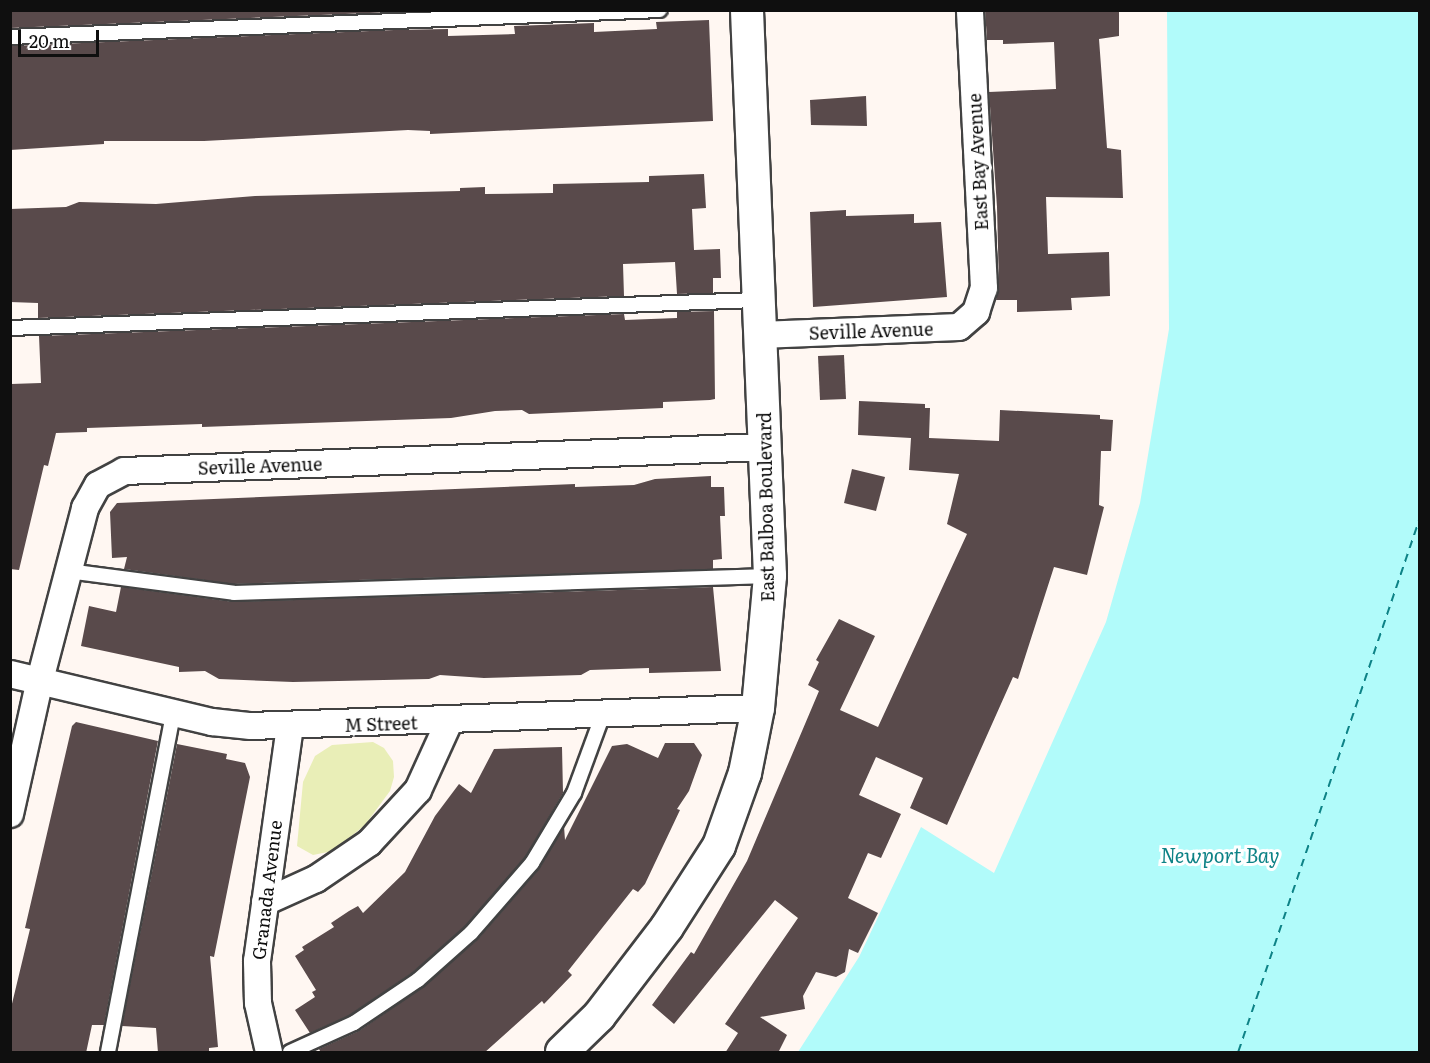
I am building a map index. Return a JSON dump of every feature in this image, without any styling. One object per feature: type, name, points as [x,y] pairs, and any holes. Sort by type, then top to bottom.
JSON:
[{"type":"street","name":"East Balboa Boulevard","points":[[562,1053],[606,1007],[667,927],[719,846],[745,773],[758,708],[770,576],[767,447],[757,300],[747,10]]},
{"type":"street","name":"East Bay Avenue","points":[[970,10],[984,288],[976,312]]},
{"type":"street","name":"Seville Avenue","points":[[760,335],[959,327],[976,312]]},
{"type":"street","name":"Seville Avenue","points":[[10,814],[40,680],[85,508],[98,485],[124,471],[767,447]]},
{"type":"street","name":"M Street","points":[[10,674],[212,722],[290,727],[758,708]]},
{"type":"street","points":[[265,902],[316,879],[369,843],[418,790],[449,722]]},
{"type":"street","name":"Granada Avenue","points":[[269,1053],[258,1003],[257,962],[290,727]]},
{"type":"lane","points":[[10,37],[659,10]]},
{"type":"lane","points":[[10,328],[757,300]]},
{"type":"lane","points":[[68,571],[234,593],[770,576]]},
{"type":"lane","points":[[108,1053],[173,713]]},
{"type":"lane","points":[[290,1053],[354,1023],[418,980],[471,933],[532,863],[574,793],[603,714]]},
{"type":"green space","points":[[373,742],[384,748],[393,761],[394,777],[390,791],[365,825],[333,851],[313,855],[297,846],[303,782],[315,756],[332,745]]},
{"type":"water","name":"Newport Bay","points":[[1167,11],[1419,11],[1419,1052],[798,1052],[859,957],[921,827],[994,873],[1106,622],[1140,503],[1169,329]]},
{"type":"building","points":[[10,10],[394,10],[394,12],[10,28]]},
{"type":"building","points":[[985,10],[1119,10],[1119,36],[1099,39],[1107,148],[1121,150],[1123,198],[1046,197],[1048,254],[1109,252],[1110,296],[1071,298],[1072,310],[1017,312],[1017,300],[996,300],[999,287],[997,207],[989,92],[1056,89],[1054,42],[1003,44],[1003,40],[987,40]]},
{"type":"building","points":[[709,20],[713,121],[430,134],[430,131],[408,130],[204,141],[104,141],[104,144],[10,150],[10,46],[394,30],[448,29],[448,36],[515,34],[514,26],[594,23],[594,32],[657,29],[656,22]]},
{"type":"building","points":[[866,96],[867,126],[811,125],[810,100]]},
{"type":"building","points":[[704,174],[706,208],[692,209],[694,250],[720,249],[721,278],[713,278],[713,293],[677,294],[675,262],[623,264],[624,296],[38,318],[38,303],[10,302],[10,209],[66,207],[79,202],[156,204],[255,196],[460,191],[460,188],[485,187],[485,194],[553,193],[553,184],[649,182],[649,176]]},
{"type":"building","points":[[846,210],[846,216],[914,214],[914,223],[941,222],[947,297],[813,307],[810,212]]},
{"type":"building","points":[[714,311],[715,399],[710,400],[663,402],[663,408],[529,414],[522,410],[495,411],[451,418],[202,427],[202,424],[87,428],[87,432],[56,433],[48,466],[44,465],[19,570],[10,569],[11,384],[41,383],[39,336],[624,314],[625,320],[677,318],[677,312]]},
{"type":"building","points":[[844,355],[846,399],[820,400],[818,356]]},
{"type":"building","points":[[859,401],[925,404],[925,408],[930,408],[929,438],[999,441],[1000,410],[1100,415],[1100,419],[1113,420],[1111,451],[1101,451],[1099,505],[1104,507],[1087,575],[1054,567],[1018,679],[1013,677],[947,825],[910,808],[923,778],[876,757],[859,795],[901,814],[881,858],[868,853],[848,898],[878,913],[858,953],[849,949],[845,972],[836,977],[816,972],[803,996],[805,1009],[760,1017],[787,1035],[778,1053],[725,1053],[738,1033],[725,1024],[798,918],[775,900],[674,1024],[652,1005],[691,952],[694,954],[747,861],[819,691],[808,685],[819,662],[816,660],[839,619],[875,636],[840,710],[878,727],[967,534],[947,524],[959,474],[909,470],[911,438],[858,435]]},
{"type":"building","points":[[852,469],[885,477],[876,511],[844,503]]},
{"type":"building","points":[[711,476],[711,487],[724,487],[725,516],[720,516],[722,559],[713,560],[713,569],[234,584],[124,569],[127,557],[112,558],[110,512],[117,503],[575,484],[575,487],[634,485],[655,479]]},
{"type":"building","points":[[121,587],[234,602],[713,587],[721,671],[649,673],[649,668],[590,670],[581,675],[484,678],[440,675],[429,679],[293,682],[219,679],[205,671],[179,672],[179,667],[81,646],[89,606],[116,612]]},
{"type":"building","points":[[76,722],[158,741],[104,1025],[92,1025],[86,1053],[10,1053],[10,1012],[30,929],[25,928],[72,726]]},
{"type":"building","points":[[665,743],[694,743],[702,755],[689,791],[677,809],[680,810],[645,884],[638,892],[633,889],[568,971],[572,975],[544,1004],[542,1001],[484,1053],[321,1053],[319,1049],[359,1031],[423,987],[478,939],[539,869],[564,826],[565,840],[612,746],[627,744],[658,758]]},
{"type":"building","points":[[177,744],[227,754],[226,759],[245,763],[250,777],[214,957],[210,956],[218,1047],[209,1048],[209,1053],[158,1053],[156,1028],[122,1026]]},
{"type":"building","points":[[562,747],[563,793],[525,858],[465,927],[412,973],[350,1015],[310,1033],[295,1010],[315,997],[312,992],[316,990],[295,956],[304,950],[302,947],[334,927],[331,923],[349,911],[358,906],[363,913],[405,872],[435,816],[459,784],[471,793],[494,749]]},
{"type":"ferry route","points":[[1238,1052],[1420,517]]}]
